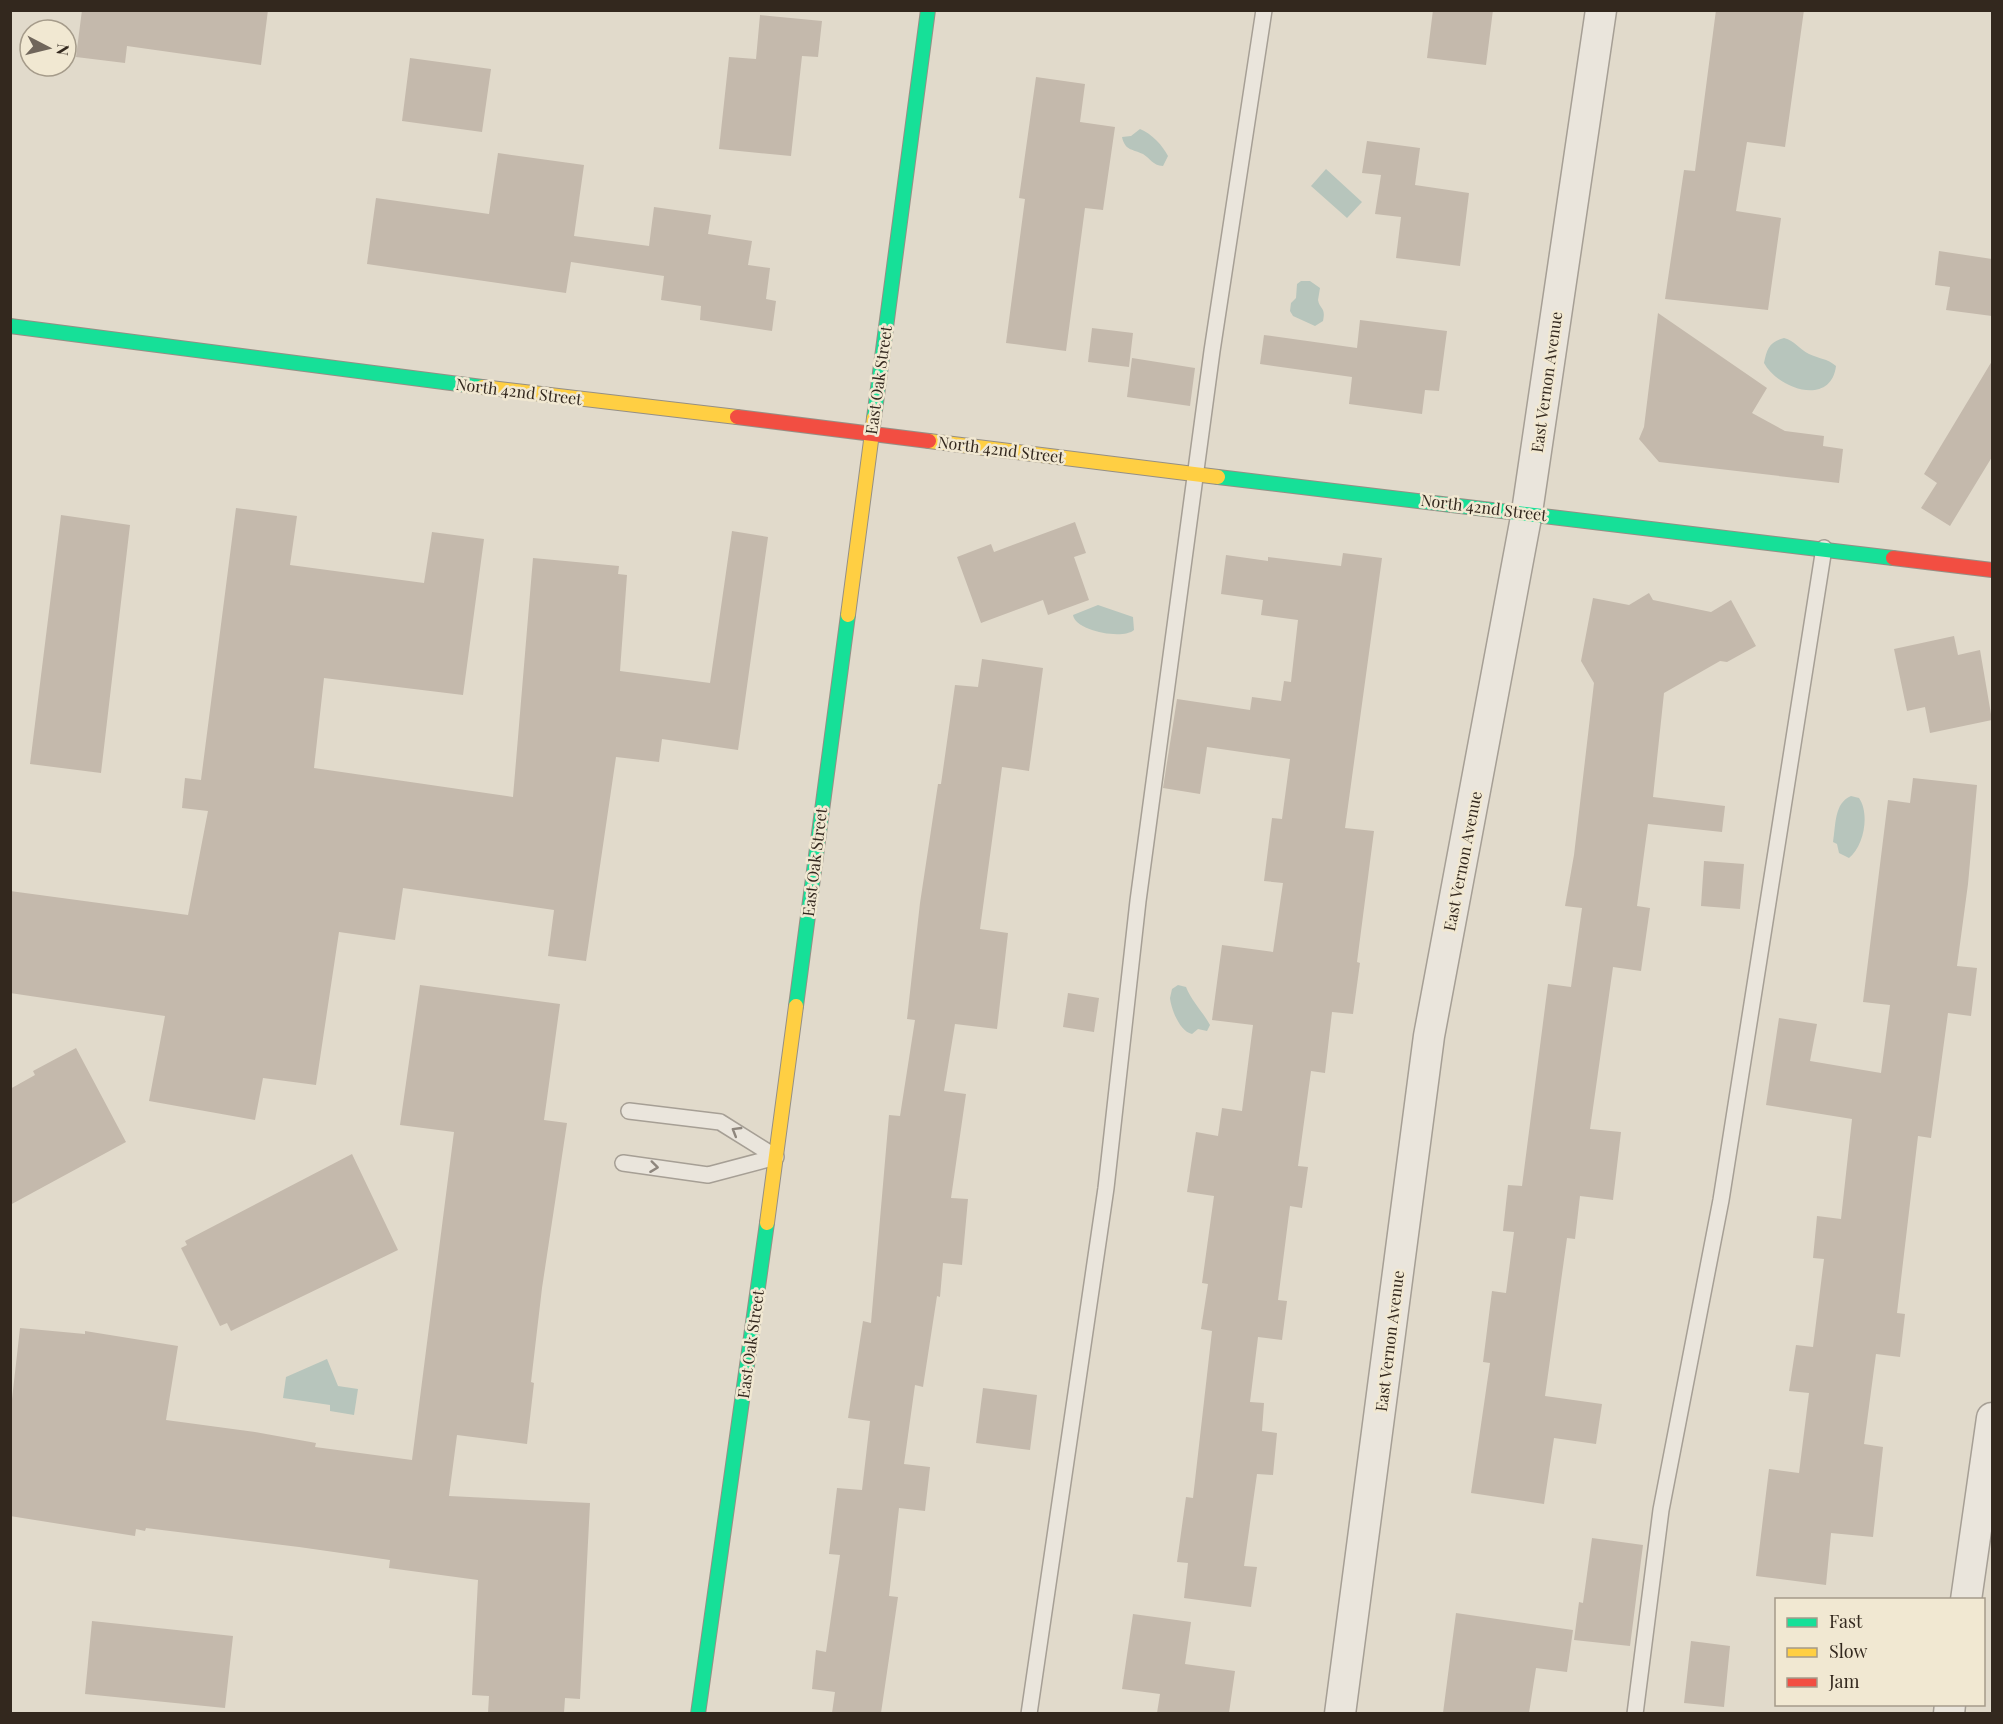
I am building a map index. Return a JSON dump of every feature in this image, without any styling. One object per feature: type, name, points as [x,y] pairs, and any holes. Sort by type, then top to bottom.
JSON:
[{"type":"street","name":"East Oak Street","points":[[698,1713],[776,1157],[928,10]]},
{"type":"street","name":"East Vernon Avenue","points":[[1340,1713],[1430,1036],[1527,512],[1601,10]]},
{"type":"street","name":"North 42nd Street","points":[[10,326],[358,372],[871,432],[1197,475],[1527,512],[1992,570]]},
{"type":"street","points":[[1966,1598],[1992,1418]]},
{"type":"lane","points":[[1029,1713],[1106,1188],[1138,902],[1263,10]]},
{"type":"lane","points":[[1635,1713],[1660,1509],[1721,1200],[1824,548]]},
{"type":"lane","points":[[629,1111],[720,1122],[776,1157]]},
{"type":"lane","points":[[622,1163],[708,1174],[776,1157]]},
{"type":"shaded area","points":[[1140,129],[1160,144],[1166,152],[1168,156],[1163,166],[1125,145],[1122,137],[1131,136]]},
{"type":"shaded area","points":[[1326,169],[1362,202],[1347,218],[1311,186]]},
{"type":"shaded area","points":[[1301,281],[1310,281],[1320,288],[1318,300],[1324,316],[1323,321],[1315,326],[1293,316],[1290,311],[1291,303],[1296,298],[1297,284]]},
{"type":"shaded area","points":[[1784,338],[1809,354],[1836,366],[1832,379],[1825,386],[1815,390],[1803,390],[1780,380],[1771,372],[1764,363],[1768,350],[1772,344]]},
{"type":"shaded area","points":[[1098,605],[1133,617],[1134,630],[1128,633],[1110,634],[1082,626],[1076,621],[1073,615]]},
{"type":"shaded area","points":[[1851,796],[1859,798],[1865,821],[1862,838],[1849,858],[1839,853],[1837,844],[1833,842],[1839,809],[1845,799]]},
{"type":"shaded area","points":[[1178,985],[1186,987],[1207,1020],[1210,1025],[1207,1031],[1198,1029],[1192,1034],[1183,1029],[1174,1013],[1170,998],[1172,989]]},
{"type":"shaded area","points":[[327,1359],[338,1386],[358,1389],[354,1415],[330,1411],[330,1405],[283,1398],[286,1377]]},
{"type":"building","points":[[82,10],[268,10],[261,65],[127,46],[125,63],[78,57]]},
{"type":"building","points":[[1433,10],[1493,10],[1486,65],[1427,58]]},
{"type":"building","points":[[1716,10],[1804,10],[1785,147],[1747,142],[1736,211],[1781,218],[1768,310],[1665,299],[1684,170],[1695,171]]},
{"type":"building","points":[[760,15],[822,21],[818,57],[802,56],[791,156],[719,149],[729,57],[756,59]]},
{"type":"building","points":[[410,58],[491,69],[482,132],[402,121]]},
{"type":"building","points":[[1036,77],[1085,84],[1080,122],[1115,127],[1103,210],[1085,208],[1066,351],[1006,343],[1025,199],[1019,198]]},
{"type":"building","points":[[1367,141],[1420,148],[1415,185],[1469,193],[1460,266],[1396,258],[1401,217],[1375,214],[1381,175],[1362,173]]},
{"type":"building","points":[[498,153],[584,165],[574,236],[649,246],[654,207],[711,215],[708,234],[752,241],[748,265],[770,268],[766,299],[776,301],[772,331],[700,320],[701,306],[661,300],[664,276],[571,262],[566,293],[367,264],[376,198],[489,214]]},
{"type":"building","points":[[1939,251],[1992,259],[1992,316],[1946,310],[1950,287],[1935,285]]},
{"type":"building","points":[[1658,313],[1767,388],[1752,413],[1785,431],[1824,436],[1823,446],[1843,449],[1839,483],[1659,462],[1639,439],[1644,427]]},
{"type":"building","points":[[1360,320],[1447,331],[1439,391],[1425,390],[1422,414],[1349,404],[1352,377],[1260,364],[1264,335],[1357,348]]},
{"type":"building","points":[[1092,328],[1133,333],[1129,367],[1088,362]]},
{"type":"building","points":[[1132,358],[1195,368],[1190,406],[1127,397]]},
{"type":"building","points":[[1992,361],[1992,457],[1950,526],[1921,508],[1937,483],[1924,474]]},
{"type":"building","points":[[236,508],[297,516],[290,565],[424,583],[432,532],[484,539],[463,695],[324,678],[314,768],[513,797],[533,558],[619,566],[618,574],[627,575],[620,671],[710,683],[732,531],[768,537],[738,750],[662,739],[659,762],[616,757],[586,961],[548,956],[554,910],[403,888],[395,940],[339,932],[316,1085],[263,1078],[255,1120],[149,1101],[165,1016],[10,993],[10,891],[188,915],[208,811],[182,808],[185,778],[201,780]]},
{"type":"building","points":[[61,515],[130,525],[101,773],[30,764]]},
{"type":"building","points":[[1075,522],[1086,553],[1074,557],[1089,600],[1048,615],[1043,600],[981,623],[957,557],[991,544],[994,552]]},
{"type":"building","points":[[1343,553],[1382,558],[1345,828],[1374,831],[1357,962],[1360,963],[1353,1014],[1332,1012],[1325,1073],[1311,1071],[1298,1166],[1308,1167],[1302,1208],[1290,1206],[1278,1300],[1287,1301],[1282,1340],[1258,1337],[1250,1402],[1264,1403],[1262,1431],[1277,1433],[1273,1475],[1257,1474],[1244,1566],[1257,1567],[1251,1607],[1184,1598],[1188,1563],[1177,1562],[1186,1497],[1193,1498],[1212,1331],[1201,1329],[1208,1284],[1202,1283],[1214,1196],[1187,1192],[1196,1132],[1218,1136],[1222,1108],[1242,1111],[1253,1025],[1212,1020],[1222,945],[1273,952],[1283,883],[1264,881],[1272,818],[1282,819],[1290,759],[1207,747],[1200,794],[1163,788],[1177,699],[1250,710],[1252,697],[1281,701],[1284,681],[1291,682],[1298,620],[1261,615],[1263,600],[1221,594],[1226,555],[1268,561],[1268,557],[1341,566]]},
{"type":"building","points":[[1649,593],[1653,600],[1711,612],[1731,600],[1756,646],[1727,662],[1720,661],[1664,693],[1653,797],[1725,806],[1722,832],[1648,824],[1637,906],[1650,908],[1641,971],[1613,967],[1590,1129],[1621,1132],[1613,1200],[1580,1196],[1575,1239],[1567,1238],[1545,1396],[1602,1404],[1596,1444],[1554,1438],[1544,1504],[1471,1493],[1490,1363],[1483,1362],[1492,1291],[1506,1293],[1514,1232],[1503,1231],[1508,1185],[1522,1186],[1548,984],[1571,987],[1582,908],[1565,906],[1574,855],[1594,683],[1581,661],[1593,598],[1629,605]]},
{"type":"building","points":[[1954,636],[1958,655],[1980,650],[1992,720],[1930,733],[1925,707],[1907,711],[1894,649]]},
{"type":"building","points":[[982,659],[1043,668],[1029,771],[1002,767],[980,929],[1008,933],[997,1029],[955,1024],[944,1091],[966,1094],[951,1198],[968,1199],[962,1265],[943,1263],[940,1297],[937,1296],[923,1387],[915,1385],[904,1464],[930,1467],[925,1511],[899,1508],[889,1596],[898,1597],[881,1713],[832,1713],[835,1692],[812,1689],[816,1650],[826,1652],[840,1555],[829,1554],[837,1488],[862,1490],[870,1421],[848,1418],[863,1321],[871,1323],[889,1115],[900,1116],[915,1020],[907,1019],[920,903],[938,784],[941,784],[955,685],[978,687]]},
{"type":"building","points":[[1913,778],[1977,785],[1968,884],[1957,966],[1977,968],[1971,1016],[1948,1013],[1931,1138],[1918,1136],[1897,1313],[1905,1314],[1900,1357],[1876,1354],[1864,1444],[1883,1447],[1873,1537],[1831,1533],[1826,1585],[1756,1576],[1769,1469],[1799,1473],[1809,1393],[1789,1391],[1796,1345],[1813,1347],[1824,1259],[1813,1258],[1817,1216],[1841,1219],[1852,1119],[1766,1105],[1779,1018],[1817,1024],[1810,1061],[1881,1073],[1890,1005],[1863,1002],[1888,800],[1910,803]]},
{"type":"building","points":[[1704,861],[1744,864],[1740,909],[1701,906]]},
{"type":"building","points":[[420,985],[560,1004],[544,1120],[567,1123],[542,1288],[531,1382],[534,1383],[527,1444],[457,1435],[449,1496],[590,1503],[580,1699],[565,1698],[564,1713],[488,1713],[489,1696],[472,1695],[478,1580],[389,1568],[390,1560],[299,1547],[146,1528],[145,1531],[136,1529],[135,1536],[10,1516],[10,1417],[20,1328],[85,1334],[85,1331],[178,1346],[166,1420],[316,1443],[315,1447],[412,1460],[454,1132],[400,1125]]},
{"type":"building","points":[[1068,993],[1099,998],[1094,1032],[1063,1027]]},
{"type":"building","points":[[76,1048],[126,1142],[10,1205],[10,1089],[35,1075],[33,1071]]},
{"type":"building","points":[[352,1154],[398,1250],[231,1331],[227,1323],[220,1326],[181,1248],[187,1245],[185,1241]]},
{"type":"building","points":[[983,1388],[1037,1395],[1030,1450],[976,1443]]},
{"type":"building","points":[[1592,1538],[1643,1545],[1630,1646],[1574,1640],[1579,1602],[1583,1603]]},
{"type":"building","points":[[1456,1613],[1573,1630],[1567,1672],[1536,1668],[1529,1713],[1443,1713]]},
{"type":"building","points":[[1133,1614],[1191,1622],[1185,1664],[1235,1671],[1229,1713],[1157,1713],[1160,1694],[1122,1689]]},
{"type":"building","points":[[92,1621],[233,1636],[225,1708],[85,1694]]},
{"type":"building","points":[[1691,1641],[1730,1646],[1724,1707],[1684,1703]]},
{"type":"traffic: fast","points":[[874,418],[928,10]]},
{"type":"traffic: fast","points":[[10,326],[482,387]]},
{"type":"traffic: fast","points":[[1218,477],[1893,558]]},
{"type":"traffic: fast","points":[[796,1006],[848,615]]},
{"type":"traffic: fast","points":[[698,1714],[767,1223]]},
{"type":"traffic: slow","points":[[482,387],[737,417]]},
{"type":"traffic: slow","points":[[848,615],[874,418]]},
{"type":"traffic: slow","points":[[929,441],[1218,477]]},
{"type":"traffic: slow","points":[[767,1223],[796,1006]]},
{"type":"traffic: jam","points":[[737,417],[929,441]]},
{"type":"traffic: jam","points":[[1893,558],[1992,570]]}]
